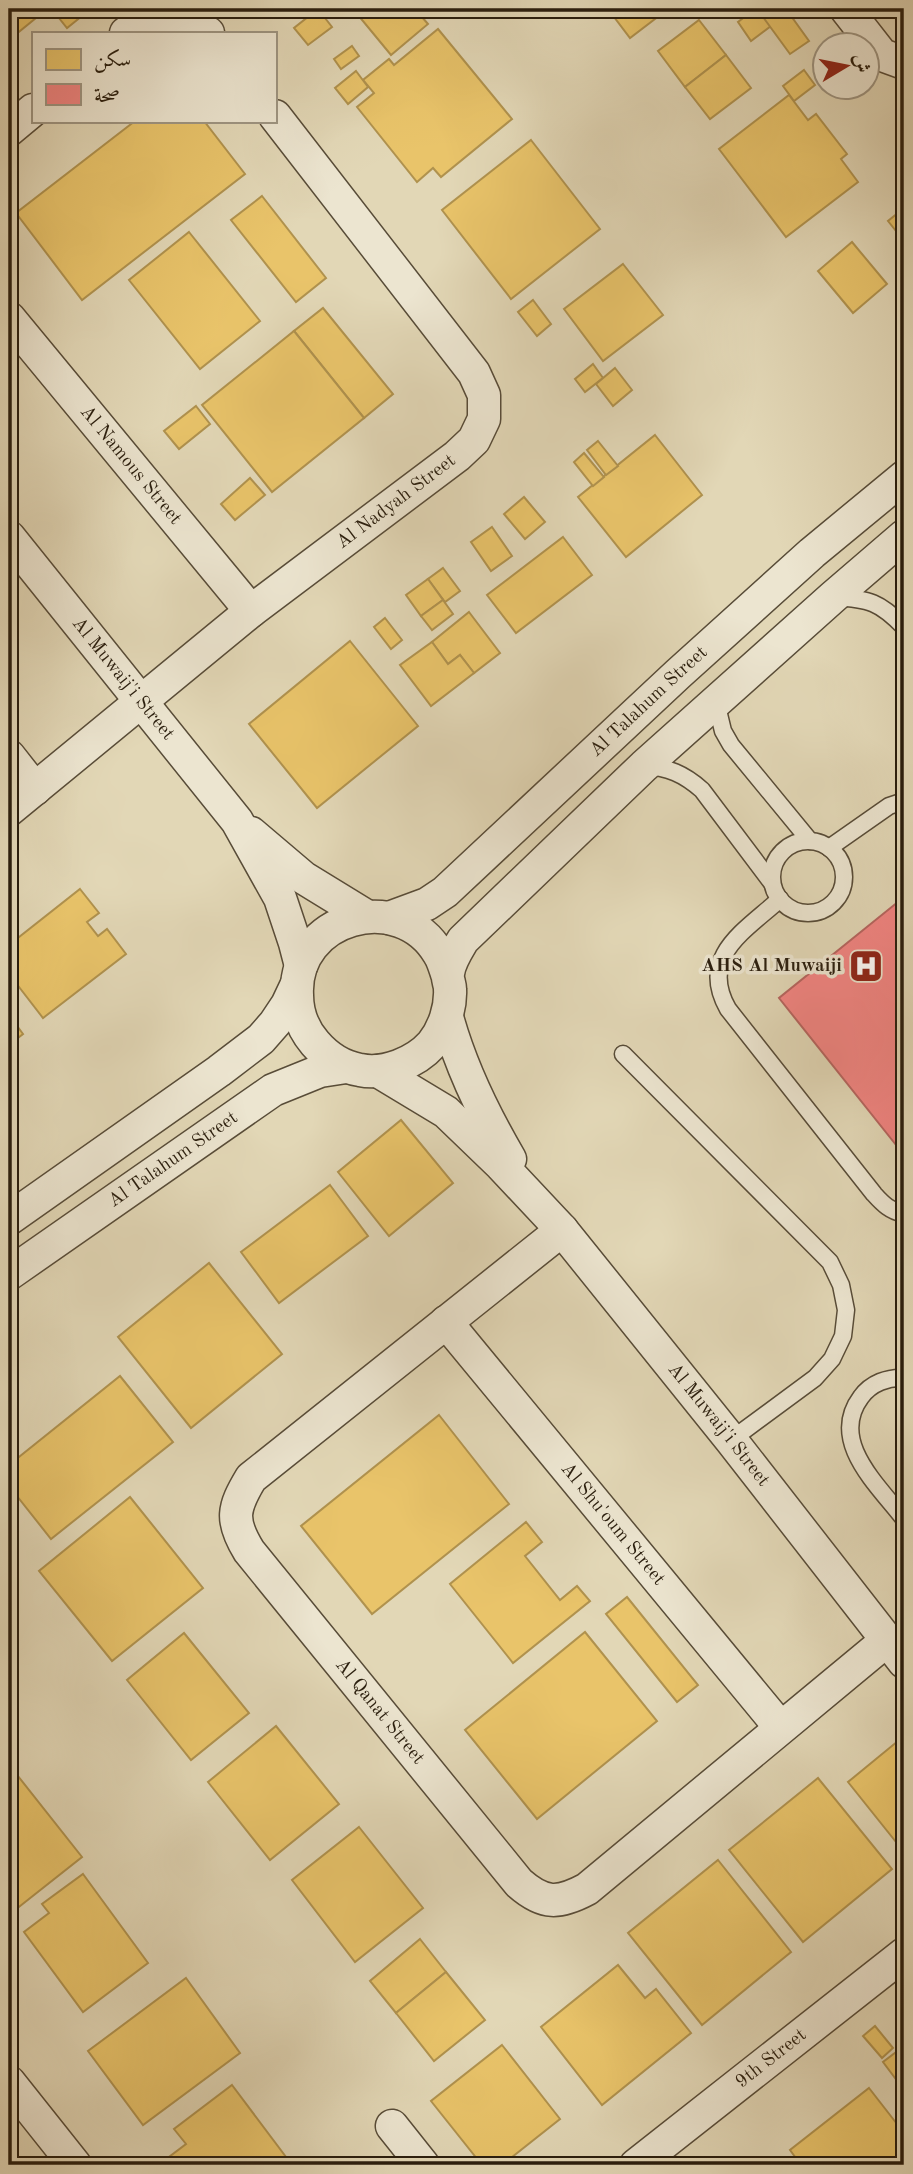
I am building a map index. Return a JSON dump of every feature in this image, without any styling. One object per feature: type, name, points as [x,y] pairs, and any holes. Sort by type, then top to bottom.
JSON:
[{"type":"street","points":[[846,9],[882,55],[904,63]]},
{"type":"street","points":[[128,32],[145,22],[165,19],[186,21],[206,32]]},
{"type":"street","points":[[9,130],[32,111]]},
{"type":"street","name":"Al Nadyah Street","points":[[9,810],[251,611],[457,456],[474,440],[484,419],[484,395],[474,373],[276,117]]},
{"type":"street","name":"Al Namous Street","points":[[9,318],[251,611]]},
{"type":"street","name":"Al Talahum Street","points":[[377,917],[427,904],[445,892],[678,674],[801,563],[904,477]]},
{"type":"street","points":[[447,974],[463,940],[644,766],[904,536]]},
{"type":"street","name":"Al Muwaij'i Street","points":[[9,537],[237,821],[279,898],[295,943],[298,976]]},
{"type":"street","points":[[9,756],[35,789]]},
{"type":"street","name":"Al Muwaij'i Street","points":[[237,821],[304,878],[377,917]]},
{"type":"street","points":[[9,1219],[261,1039],[287,1005],[298,976],[316,942],[338,924],[377,917],[409,925],[426,938],[439,954],[447,974],[450,988],[446,1017],[431,1044],[408,1063],[378,1071],[346,1067],[324,1054],[307,1035],[297,1011],[298,976]]},
{"type":"street","name":"Al Muwaij'i Street","points":[[446,1017],[472,1090],[528,1194]]},
{"type":"street","name":"Al Talahum Street","points":[[9,1274],[273,1090],[320,1071],[346,1067]]},
{"type":"street","name":"Al Muwaij'i Street","points":[[378,1071],[446,1112],[562,1230],[731,1440],[895,1651]]},
{"type":"street","name":"Al Qanat Street","points":[[562,1230],[251,1478],[239,1498],[234,1515],[239,1534],[249,1550],[519,1883],[535,1897],[552,1901],[587,1889],[780,1727],[895,1651]]},
{"type":"street","name":"Al Shu'oum Street","points":[[446,1322],[780,1727]]},
{"type":"street","name":"9th Street","points":[[636,2165],[904,1954]]},
{"type":"street","points":[[9,2082],[75,2165]]},
{"type":"street","points":[[392,2126],[423,2165]]},
{"type":"lane","points":[[833,597],[861,598],[886,608],[904,627]]},
{"type":"lane","points":[[716,702],[723,731],[731,745],[810,841]]},
{"type":"lane","points":[[644,766],[676,771],[696,784],[772,883],[779,899],[787,907],[809,913],[820,911],[838,898],[843,888],[842,865],[837,855],[829,848],[817,842],[798,842],[786,848],[778,858],[772,883]]},
{"type":"lane","points":[[829,848],[889,806],[904,801]]},
{"type":"lane","points":[[779,899],[729,946],[720,961],[720,994],[728,1009],[883,1205],[904,1214]]},
{"type":"lane","points":[[624,1054],[830,1262],[841,1285],[846,1310],[843,1336],[832,1359],[816,1378],[731,1440]]},
{"type":"lane","points":[[904,1378],[878,1383],[863,1394],[853,1409],[849,1427],[851,1445],[860,1461],[904,1519]]},
{"type":"building: سكن","points":[[9,9],[47,9],[15,35],[9,28]]},
{"type":"building: سكن","points":[[60,9],[84,9],[87,12],[67,28],[55,13]]},
{"type":"building: سكن","points":[[318,9],[332,27],[308,45],[294,28]]},
{"type":"building: سكن","points":[[353,9],[415,9],[428,24],[391,55]]},
{"type":"building: سكن","points":[[608,9],[668,9],[630,38]]},
{"type":"building: سكن","points":[[758,9],[771,26],[751,41],[738,22]]},
{"type":"building: سكن","points":[[775,9],[786,9],[809,41],[790,54],[763,17]]},
{"type":"building: سكن","points":[[699,20],[726,55],[685,87],[658,51]]},
{"type":"building: سكن","points":[[438,29],[512,119],[441,177],[433,168],[417,182],[357,107],[374,93],[363,80],[389,59],[394,65]]},
{"type":"building: سكن","points":[[352,46],[359,56],[341,69],[334,59]]},
{"type":"building: سكن","points":[[726,55],[751,88],[710,119],[685,87]]},
{"type":"building: سكن","points":[[804,70],[811,80],[811,88],[794,101],[783,86]]},
{"type":"building: سكن","points":[[356,71],[368,87],[348,104],[335,88]]},
{"type":"building: سكن","points":[[789,95],[808,120],[816,114],[847,154],[841,159],[858,182],[786,237],[719,149]]},
{"type":"building: سكن","points":[[134,122],[205,122],[245,174],[82,300],[16,213]]},
{"type":"building: سكن","points":[[531,140],[600,229],[511,299],[442,210]]},
{"type":"building: سكن","points":[[262,196],[326,278],[296,302],[231,220]]},
{"type":"building: سكن","points":[[904,208],[904,241],[888,221]]},
{"type":"building: سكن","points":[[189,232],[260,321],[200,369],[129,280]]},
{"type":"building: سكن","points":[[852,242],[887,284],[853,313],[818,271]]},
{"type":"building: سكن","points":[[623,264],[663,315],[603,361],[564,309]]},
{"type":"building: سكن","points":[[533,300],[551,324],[537,336],[518,312]]},
{"type":"building: سكن","points":[[323,308],[393,394],[364,418],[294,331]]},
{"type":"building: سكن","points":[[294,331],[364,418],[272,492],[202,405]]},
{"type":"building: سكن","points":[[593,364],[603,378],[585,392],[575,379]]},
{"type":"building: سكن","points":[[615,368],[632,390],[613,406],[596,384]]},
{"type":"building: سكن","points":[[196,406],[210,424],[179,449],[164,431]]},
{"type":"building: سكن","points":[[655,435],[702,495],[626,557],[578,497]]},
{"type":"building: سكن","points":[[598,441],[618,466],[606,475],[587,450]]},
{"type":"building: سكن","points":[[584,453],[604,477],[593,486],[574,462]]},
{"type":"building: سكن","points":[[250,478],[265,495],[235,520],[221,504]]},
{"type":"building: سكن","points":[[524,497],[545,522],[525,539],[504,514]]},
{"type":"building: سكن","points":[[492,527],[512,556],[491,571],[471,542]]},
{"type":"building: سكن","points":[[563,537],[592,575],[516,633],[487,595]]},
{"type":"building: سكن","points":[[443,568],[460,591],[445,602],[428,579]]},
{"type":"building: سكن","points":[[428,579],[443,600],[421,616],[406,595]]},
{"type":"building: سكن","points":[[443,600],[453,614],[432,630],[421,616]]},
{"type":"building: سكن","points":[[469,612],[500,653],[474,673],[460,655],[448,664],[432,642]]},
{"type":"building: سكن","points":[[385,618],[402,640],[391,649],[374,627]]},
{"type":"building: سكن","points":[[350,641],[418,726],[317,808],[249,724]]},
{"type":"building: سكن","points":[[432,642],[448,664],[460,655],[474,673],[431,706],[400,665]]},
{"type":"building: سكن","points":[[80,889],[99,913],[87,922],[98,936],[107,929],[126,954],[43,1018],[9,974],[9,945]]},
{"type":"building: سكن","points":[[9,1015],[23,1034],[9,1045]]},
{"type":"building: سكن","points":[[401,1120],[453,1183],[389,1236],[338,1172]]},
{"type":"building: سكن","points":[[330,1185],[368,1236],[279,1303],[241,1252]]},
{"type":"building: سكن","points":[[209,1263],[282,1354],[191,1428],[118,1337]]},
{"type":"building: سكن","points":[[120,1376],[173,1442],[51,1539],[9,1486],[9,1465]]},
{"type":"building: سكن","points":[[439,1415],[509,1504],[372,1614],[301,1526]]},
{"type":"building: سكن","points":[[130,1497],[203,1588],[112,1661],[39,1571]]},
{"type":"building: سكن","points":[[526,1522],[542,1542],[525,1556],[560,1600],[577,1586],[590,1601],[513,1663],[450,1584]]},
{"type":"building: سكن","points":[[627,1597],[698,1685],[677,1702],[606,1614]]},
{"type":"building: سكن","points":[[585,1632],[657,1721],[537,1819],[465,1730]]},
{"type":"building: سكن","points":[[184,1633],[249,1713],[191,1760],[127,1680]]},
{"type":"building: سكن","points":[[276,1726],[339,1804],[270,1860],[208,1782]]},
{"type":"building: سكن","points":[[904,1736],[904,1852],[848,1782]]},
{"type":"building: سكن","points":[[9,1767],[82,1857],[10,1914]]},
{"type":"building: سكن","points":[[818,1778],[892,1869],[803,1942],[729,1850]]},
{"type":"building: سكن","points":[[359,1827],[423,1908],[355,1962],[292,1880]]},
{"type":"building: سكن","points":[[718,1860],[791,1952],[702,2025],[628,1933]]},
{"type":"building: سكن","points":[[83,1874],[148,1963],[83,2012],[24,1932],[49,1913],[42,1904]]},
{"type":"building: سكن","points":[[420,1939],[446,1972],[396,2013],[370,1981]]},
{"type":"building: سكن","points":[[618,1965],[645,1998],[656,1989],[691,2033],[602,2105],[541,2027]]},
{"type":"building: سكن","points":[[446,1972],[485,2020],[434,2061],[396,2013]]},
{"type":"building: سكن","points":[[186,1978],[240,2053],[143,2125],[88,2051]]},
{"type":"building: سكن","points":[[875,2026],[893,2048],[882,2058],[863,2036]]},
{"type":"building: سكن","points":[[502,2045],[560,2119],[502,2165],[482,2165],[431,2101]]},
{"type":"building: سكن","points":[[904,2046],[904,2090],[883,2062]]},
{"type":"building: سكن","points":[[232,2085],[292,2165],[169,2165],[165,2160],[186,2144],[174,2129]]},
{"type":"building: سكن","points":[[869,2088],[904,2133],[904,2156],[893,2165],[801,2165],[790,2150]]},
{"type":"building: صحة","points":[[904,897],[904,1155],[779,998]]},
{"type":"place","name":"AHS Al Muwaiji","points":[[866,966]]}]
